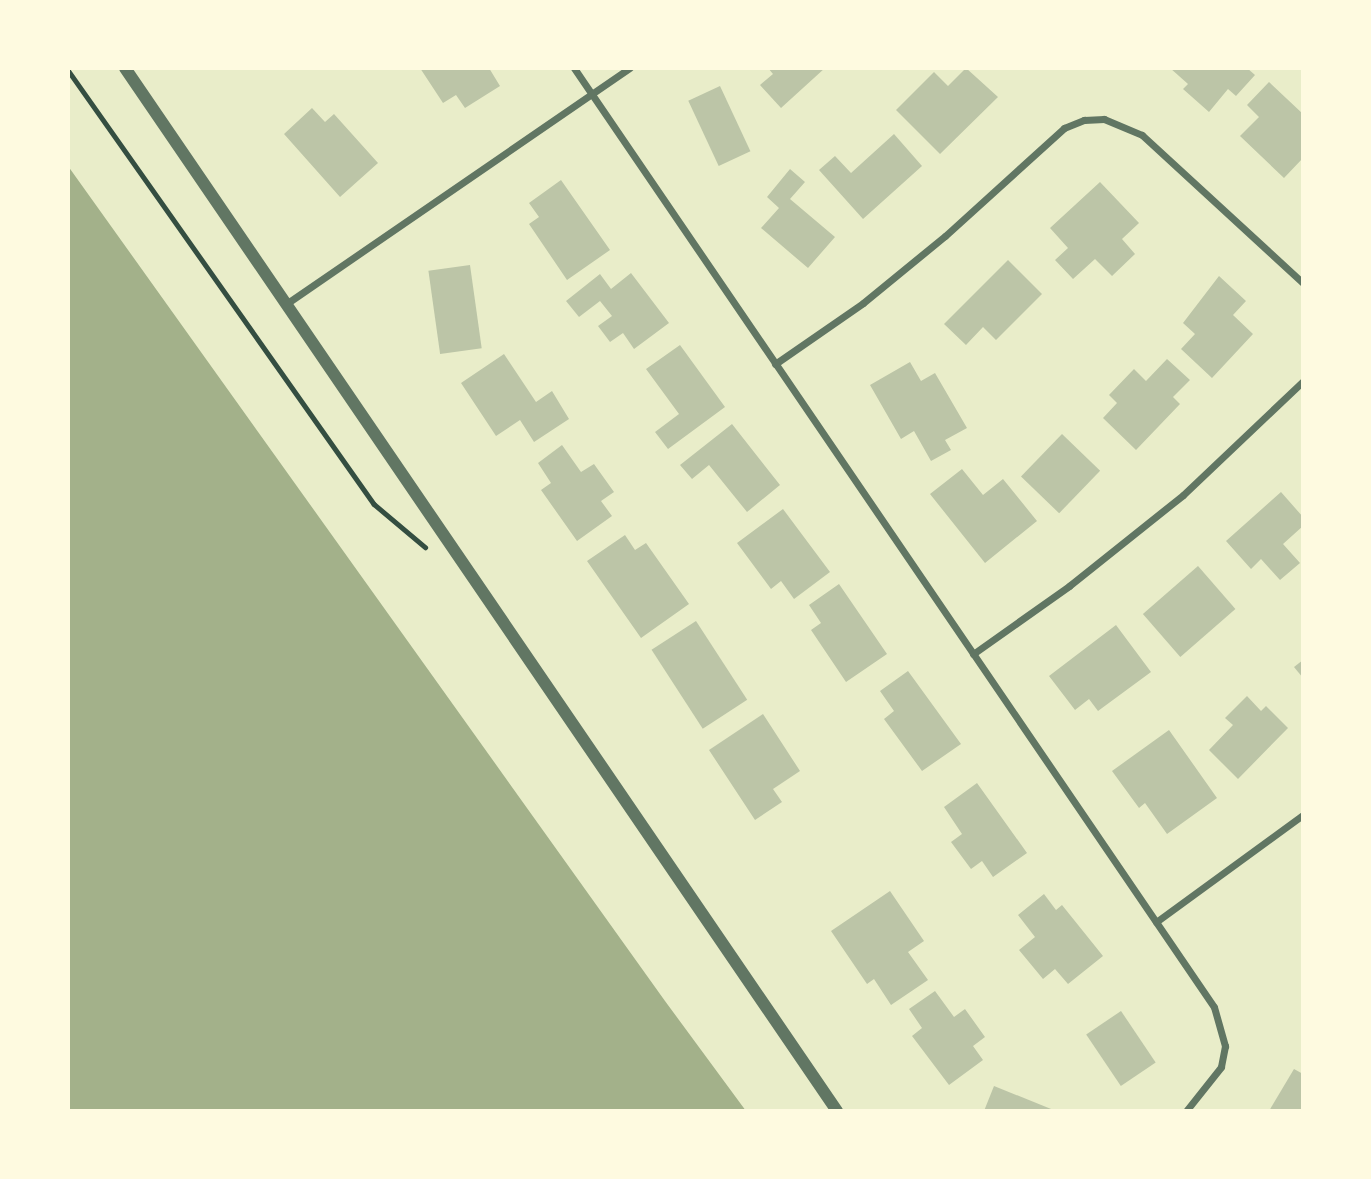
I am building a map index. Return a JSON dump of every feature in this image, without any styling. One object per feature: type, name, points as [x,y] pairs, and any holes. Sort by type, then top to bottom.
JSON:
[{"type":"street","points":[[125,68],[837,1111]]},
{"type":"street","points":[[574,68],[1156,922],[1223,1026],[1221,1067],[1186,1111]]},
{"type":"street","points":[[286,304],[630,68]]},
{"type":"street","points":[[775,364],[863,303],[945,236],[1065,128],[1084,120],[1104,119],[1142,135],[1303,283]]},
{"type":"street","points":[[973,654],[1069,586],[1183,495],[1303,381]]},
{"type":"street","points":[[1156,922],[1303,815]]},
{"type":"path","points":[[68,70],[374,504],[426,548]]},
{"type":"shaded area","points":[[68,166],[665,1001],[746,1111],[68,1111]]},
{"type":"building","points":[[420,68],[489,68],[500,86],[465,108],[456,95],[443,103]]},
{"type":"building","points":[[768,68],[825,68],[781,108],[760,85],[773,74]]},
{"type":"building","points":[[966,68],[998,97],[940,154],[896,110],[934,72],[948,86]]},
{"type":"building","points":[[1170,68],[1247,68],[1255,75],[1236,96],[1228,89],[1209,112],[1183,89],[1188,84]]},
{"type":"building","points":[[1269,82],[1303,114],[1303,158],[1284,178],[1240,136],[1259,117],[1247,105]]},
{"type":"building","points":[[720,86],[750,151],[719,166],[688,101]]},
{"type":"building","points":[[312,108],[325,122],[334,114],[378,163],[340,197],[284,134]]},
{"type":"building","points":[[894,134],[922,166],[863,219],[819,170],[835,156],[851,173]]},
{"type":"building","points":[[790,169],[805,182],[790,199],[835,237],[808,268],[761,228],[779,208],[767,197]]},
{"type":"building","points":[[561,180],[610,250],[567,280],[529,224],[539,217],[529,203]]},
{"type":"building","points":[[1100,182],[1139,223],[1122,239],[1135,254],[1112,276],[1095,259],[1073,279],[1055,260],[1068,248],[1050,228]]},
{"type":"building","points":[[1008,260],[1042,294],[996,340],[983,327],[966,345],[944,324]]},
{"type":"building","points":[[470,265],[482,348],[440,354],[428,271]]},
{"type":"building","points":[[631,273],[669,323],[634,349],[623,333],[610,342],[598,326],[612,316],[600,301],[579,317],[566,301],[600,274],[611,289]]},
{"type":"building","points":[[1219,276],[1246,301],[1233,315],[1253,334],[1212,378],[1181,349],[1195,334],[1183,323]]},
{"type":"building","points":[[680,345],[725,407],[668,449],[655,432],[679,414],[646,369]]},
{"type":"building","points":[[504,354],[536,402],[552,391],[569,419],[534,442],[520,420],[496,436],[461,383]]},
{"type":"building","points":[[1167,359],[1190,380],[1173,397],[1180,404],[1136,450],[1103,418],[1117,403],[1109,395],[1134,369],[1146,381]]},
{"type":"building","points":[[910,362],[921,381],[935,373],[967,428],[945,440],[951,450],[931,461],[914,431],[901,439],[870,385]]},
{"type":"building","points":[[732,424],[780,485],[747,512],[709,465],[692,479],[680,465]]},
{"type":"building","points":[[1062,434],[1100,471],[1059,513],[1021,476]]},
{"type":"building","points":[[562,445],[581,472],[594,464],[614,492],[601,501],[612,516],[577,541],[541,490],[551,483],[538,463]]},
{"type":"building","points":[[962,469],[983,495],[1003,479],[1037,521],[985,563],[930,494]]},
{"type":"building","points":[[1281,492],[1303,517],[1303,526],[1283,544],[1300,563],[1280,580],[1261,559],[1251,569],[1226,541]]},
{"type":"building","points":[[783,509],[830,572],[794,599],[781,581],[771,589],[737,543]]},
{"type":"building","points":[[625,535],[635,550],[646,543],[689,604],[641,638],[587,561]]},
{"type":"building","points":[[1198,566],[1235,609],[1180,657],[1143,614]]},
{"type":"building","points":[[839,584],[887,654],[846,682],[811,630],[821,623],[809,605]]},
{"type":"building","points":[[696,621],[747,700],[703,729],[652,650]]},
{"type":"building","points":[[1116,625],[1151,672],[1098,711],[1089,699],[1075,710],[1049,676]]},
{"type":"building","points":[[1303,660],[1303,678],[1294,667]]},
{"type":"building","points":[[908,671],[961,744],[922,771],[884,719],[894,711],[880,691]]},
{"type":"building","points":[[1247,696],[1261,711],[1266,706],[1288,728],[1238,779],[1209,750],[1233,725],[1225,718]]},
{"type":"building","points":[[763,714],[800,771],[773,789],[782,802],[755,820],[709,750]]},
{"type":"building","points":[[1169,730],[1217,798],[1167,834],[1145,803],[1139,808],[1112,771]]},
{"type":"building","points":[[977,783],[1027,853],[993,877],[982,861],[971,869],[951,842],[962,834],[944,807]]},
{"type":"building","points":[[890,891],[924,941],[908,952],[928,980],[891,1005],[874,979],[867,984],[831,931]]},
{"type":"building","points":[[1044,894],[1056,910],[1062,905],[1103,956],[1068,984],[1055,969],[1043,979],[1019,950],[1035,937],[1018,915]]},
{"type":"building","points":[[935,991],[954,1017],[965,1009],[985,1037],[973,1046],[983,1060],[949,1085],[912,1036],[922,1028],[909,1009]]},
{"type":"building","points":[[1121,1011],[1156,1062],[1121,1086],[1086,1034]]},
{"type":"building","points":[[1294,1069],[1303,1074],[1303,1111],[1269,1111]]},
{"type":"building","points":[[994,1086],[1056,1111],[984,1111]]}]
